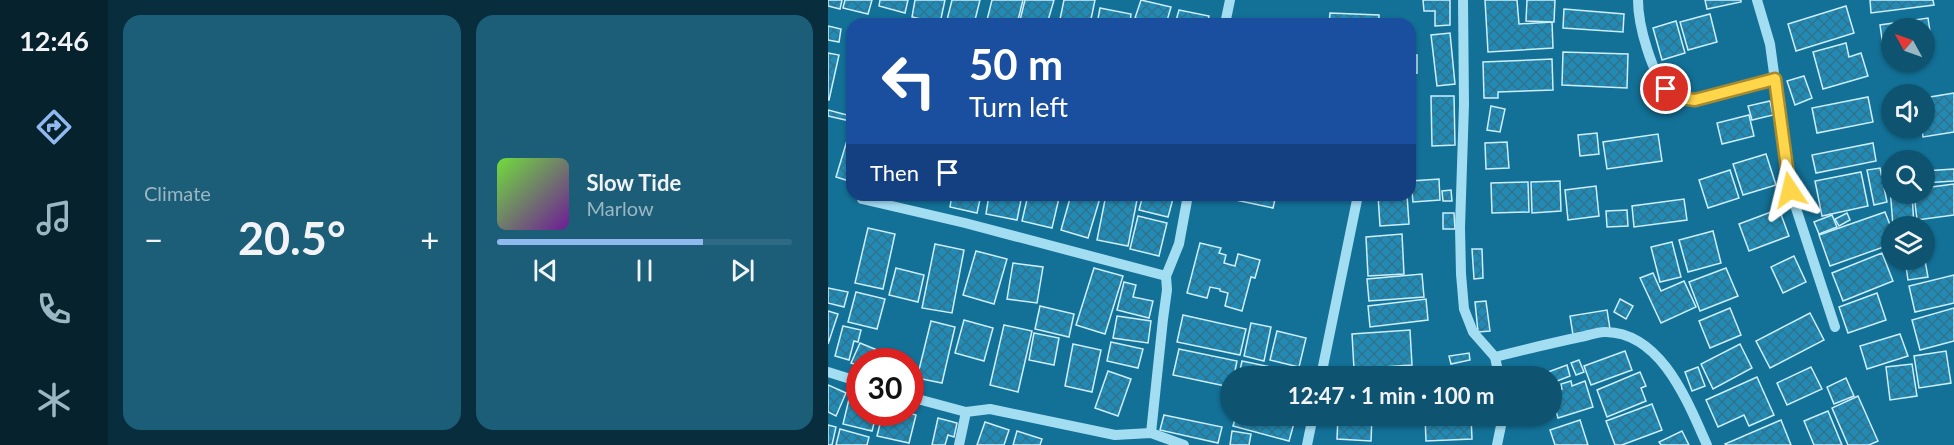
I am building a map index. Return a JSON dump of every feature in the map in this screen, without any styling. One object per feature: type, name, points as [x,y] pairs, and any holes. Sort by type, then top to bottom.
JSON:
[{"type":"street","points":[[1226,18],[1230,0]]},
{"type":"street","points":[[1463,0],[1464,104],[1460,227],[1464,309],[1473,332],[1495,357],[1497,366]]},
{"type":"street","points":[[1638,0],[1638,11],[1646,47],[1670,93],[1695,100],[1775,79]]},
{"type":"street","points":[[1757,0],[1770,44],[1790,190],[1835,327]]},
{"type":"street","points":[[871,201],[965,223],[1166,276]]},
{"type":"street","points":[[1151,433],[1167,290],[1166,276],[1179,244],[1187,201]]},
{"type":"street","points":[[1323,366],[1357,201]]},
{"type":"street","points":[[1495,357],[1605,331],[1629,336],[1642,343],[1659,358],[1674,379],[1707,445]]},
{"type":"street","points":[[828,372],[846,378]]},
{"type":"street","points":[[924,401],[966,412],[990,409],[1115,440],[1151,433],[1184,445]]},
{"type":"street","points":[[959,445],[966,412]]},
{"type":"street","points":[[1307,445],[1311,426]]},
{"type":"street","points":[[1497,445],[1501,426]]},
{"type":"building","points":[[828,0],[842,0],[840,9],[828,6]]},
{"type":"building","points":[[845,0],[872,0],[868,14],[843,8]]},
{"type":"building","points":[[880,0],[908,0],[905,13],[879,6]]},
{"type":"building","points":[[915,0],[945,0],[941,18],[912,17]]},
{"type":"building","points":[[952,0],[980,0],[976,18],[948,18]]},
{"type":"building","points":[[992,0],[1023,0],[1018,18],[988,18]]},
{"type":"building","points":[[1025,0],[1054,0],[1049,18],[1020,18]]},
{"type":"building","points":[[1064,0],[1095,0],[1091,18],[1060,18]]},
{"type":"building","points":[[1141,0],[1171,7],[1168,18],[1135,18]]},
{"type":"building","points":[[1423,0],[1450,0],[1450,25],[1435,26],[1435,11],[1424,11]]},
{"type":"building","points":[[1485,0],[1517,0],[1519,24],[1552,22],[1553,48],[1488,52]]},
{"type":"building","points":[[1527,0],[1555,0],[1554,22],[1526,21]]},
{"type":"building","points":[[1705,0],[1741,0],[1741,2],[1707,9]]},
{"type":"building","points":[[1870,0],[1933,0],[1934,5],[1871,13]]},
{"type":"building","points":[[1846,6],[1854,33],[1796,51],[1788,24]]},
{"type":"building","points":[[1100,8],[1131,14],[1131,18],[1098,18]]},
{"type":"building","points":[[1564,9],[1624,14],[1623,32],[1563,28]]},
{"type":"building","points":[[1179,10],[1209,16],[1208,18],[1177,18]]},
{"type":"building","points":[[1330,13],[1379,15],[1379,18],[1330,18]]},
{"type":"building","points":[[1710,14],[1717,42],[1688,50],[1680,22]]},
{"type":"building","points":[[1676,21],[1685,53],[1662,60],[1653,28]]},
{"type":"building","points":[[828,26],[841,29],[839,42],[828,40]]},
{"type":"building","points":[[1450,33],[1455,84],[1437,86],[1431,35]]},
{"type":"building","points":[[1846,43],[1849,57],[1861,53],[1868,76],[1823,89],[1813,52]]},
{"type":"building","points":[[1563,52],[1628,54],[1627,88],[1562,85]]},
{"type":"building","points":[[828,53],[839,55],[829,100],[828,100]]},
{"type":"building","points":[[1552,59],[1553,90],[1498,92],[1498,98],[1484,98],[1483,62]]},
{"type":"building","points":[[1804,76],[1812,98],[1795,105],[1787,81]]},
{"type":"building","points":[[1954,93],[1954,132],[1935,135],[1935,96]]},
{"type":"building","points":[[1431,96],[1454,96],[1455,145],[1432,146]]},
{"type":"building","points":[[1868,97],[1873,122],[1817,133],[1812,108]]},
{"type":"building","points":[[1770,101],[1773,115],[1752,120],[1748,106]]},
{"type":"building","points":[[1491,106],[1505,109],[1500,132],[1487,130]]},
{"type":"building","points":[[828,110],[846,115],[846,120],[828,116]]},
{"type":"building","points":[[1749,115],[1754,136],[1722,144],[1717,123]]},
{"type":"building","points":[[1597,133],[1599,154],[1580,156],[1578,135]]},
{"type":"building","points":[[1658,134],[1662,161],[1607,169],[1603,142]]},
{"type":"building","points":[[1507,142],[1509,168],[1486,169],[1485,143]]},
{"type":"building","points":[[1873,143],[1876,161],[1816,173],[1812,155]]},
{"type":"building","points":[[846,144],[846,180],[836,177]]},
{"type":"building","points":[[1766,154],[1776,185],[1743,195],[1733,164]]},
{"type":"building","points":[[1880,168],[1881,203],[1874,205],[1867,170]]},
{"type":"building","points":[[1954,169],[1954,181],[1935,182],[1935,170]]},
{"type":"building","points":[[1730,170],[1739,198],[1708,208],[1699,180]]},
{"type":"building","points":[[1861,172],[1868,206],[1822,216],[1815,181]]},
{"type":"building","points":[[1439,179],[1440,200],[1413,202],[1416,201],[1416,181]]},
{"type":"building","points":[[1560,181],[1561,211],[1532,213],[1531,182]]},
{"type":"building","points":[[1528,182],[1529,212],[1492,213],[1491,183]]},
{"type":"building","points":[[1954,184],[1954,215],[1935,218],[1917,216],[1915,204],[1935,204],[1935,187]]},
{"type":"building","points":[[1596,186],[1599,216],[1568,220],[1565,190]]},
{"type":"building","points":[[1451,190],[1452,201],[1443,201],[1442,191]]},
{"type":"building","points":[[1684,199],[1687,220],[1634,227],[1632,206]]},
{"type":"building","points":[[951,201],[980,201],[977,213],[950,207]]},
{"type":"building","points":[[988,201],[1021,201],[1017,220],[986,214]]},
{"type":"building","points":[[1027,201],[1058,201],[1052,228],[1022,221]]},
{"type":"building","points":[[1069,201],[1099,201],[1088,238],[1061,230]]},
{"type":"building","points":[[1105,201],[1137,201],[1128,246],[1097,240]]},
{"type":"building","points":[[1141,201],[1172,201],[1168,217],[1139,210]]},
{"type":"building","points":[[1240,201],[1275,201],[1273,208]]},
{"type":"building","points":[[1378,201],[1407,201],[1409,224],[1380,226]]},
{"type":"building","points":[[1891,204],[1913,204],[1913,216],[1892,216]]},
{"type":"building","points":[[1779,209],[1789,236],[1749,251],[1739,224]]},
{"type":"building","points":[[1627,210],[1628,226],[1607,227],[1606,211]]},
{"type":"building","points":[[1885,212],[1887,216],[1881,216],[1881,248],[1830,266],[1819,235]]},
{"type":"building","points":[[1443,213],[1454,213],[1455,229],[1443,229]]},
{"type":"building","points":[[1847,213],[1850,220],[1839,226],[1835,219]]},
{"type":"building","points":[[1832,215],[1837,227],[1819,234],[1814,222]]},
{"type":"building","points":[[1138,216],[1167,223],[1159,256],[1130,249]]},
{"type":"building","points":[[868,228],[895,234],[883,289],[855,283]]},
{"type":"building","points":[[1713,231],[1721,263],[1688,272],[1679,240]]},
{"type":"building","points":[[1402,234],[1404,274],[1368,276],[1366,237]]},
{"type":"building","points":[[1672,242],[1681,277],[1660,282],[1651,247]]},
{"type":"building","points":[[1200,243],[1221,248],[1219,253],[1226,255],[1224,263],[1235,266],[1238,254],[1260,260],[1255,278],[1251,277],[1242,311],[1225,306],[1228,293],[1220,289],[1210,287],[1207,298],[1187,293]]},
{"type":"building","points":[[935,244],[964,250],[952,313],[922,308]]},
{"type":"building","points":[[1472,249],[1482,249],[1483,278],[1474,279]]},
{"type":"building","points":[[976,251],[1007,259],[994,304],[963,295]]},
{"type":"building","points":[[1881,253],[1881,270],[1889,270],[1893,281],[1843,301],[1832,273]]},
{"type":"building","points":[[1794,256],[1806,282],[1783,293],[1771,267]]},
{"type":"building","points":[[1013,263],[1043,267],[1037,303],[1007,299]]},
{"type":"building","points":[[896,268],[924,275],[918,302],[889,295]]},
{"type":"building","points":[[1094,268],[1123,276],[1105,334],[1076,325]]},
{"type":"building","points":[[1726,268],[1738,296],[1700,311],[1689,282]]},
{"type":"building","points":[[1906,270],[1927,270],[1928,277],[1908,280]]},
{"type":"building","points":[[1653,273],[1661,291],[1684,281],[1696,307],[1661,323],[1640,278]]},
{"type":"building","points":[[1422,274],[1424,297],[1369,301],[1367,279]]},
{"type":"building","points":[[1954,275],[1954,303],[1915,312],[1909,286]]},
{"type":"building","points":[[1124,282],[1136,285],[1133,297],[1153,301],[1149,318],[1117,310]]},
{"type":"building","points":[[828,288],[848,292],[844,307],[828,303]]},
{"type":"building","points":[[856,292],[885,299],[877,329],[848,322]]},
{"type":"building","points":[[1877,293],[1886,320],[1848,333],[1839,307]]},
{"type":"building","points":[[1426,299],[1428,320],[1370,327],[1368,306]]},
{"type":"building","points":[[1620,299],[1633,306],[1626,319],[1614,312]]},
{"type":"building","points":[[1486,301],[1490,331],[1478,332],[1475,302]]},
{"type":"building","points":[[1040,306],[1074,314],[1069,337],[1035,329]]},
{"type":"building","points":[[1730,308],[1741,335],[1710,348],[1699,321]]},
{"type":"building","points":[[1954,308],[1954,341],[1920,350],[1912,320]]},
{"type":"building","points":[[1607,310],[1610,329],[1573,335],[1570,316]]},
{"type":"building","points":[[828,311],[838,314],[828,344]]},
{"type":"building","points":[[1810,313],[1824,340],[1770,368],[1756,341]]},
{"type":"building","points":[[1183,315],[1246,329],[1240,355],[1177,342]]},
{"type":"building","points":[[1117,316],[1151,321],[1148,343],[1113,338]]},
{"type":"building","points":[[964,320],[993,328],[984,361],[955,353]]},
{"type":"building","points":[[931,321],[955,327],[942,383],[924,379],[924,350]]},
{"type":"building","points":[[1251,323],[1271,327],[1264,361],[1244,356]]},
{"type":"building","points":[[1004,325],[1032,331],[1018,392],[990,385]]},
{"type":"building","points":[[843,326],[861,330],[858,342],[854,341],[852,348],[846,348],[846,359],[835,356]]},
{"type":"building","points":[[1410,330],[1412,365],[1354,366],[1352,334]]},
{"type":"building","points":[[1277,331],[1306,338],[1299,366],[1270,360]]},
{"type":"building","points":[[1034,333],[1059,338],[1054,365],[1029,360]]},
{"type":"building","points":[[1900,334],[1908,356],[1867,369],[1860,346]]},
{"type":"building","points":[[1111,342],[1143,349],[1138,368],[1107,361]]},
{"type":"building","points":[[860,343],[872,348],[858,348]]},
{"type":"building","points":[[1073,344],[1101,350],[1092,392],[1065,386]]},
{"type":"building","points":[[1740,344],[1752,368],[1713,389],[1701,364]]},
{"type":"building","points":[[1179,349],[1237,361],[1236,366],[1220,366],[1220,385],[1173,375]]},
{"type":"building","points":[[1625,351],[1632,370],[1591,385],[1584,366]]},
{"type":"building","points":[[1946,351],[1951,383],[1919,388],[1914,356]]},
{"type":"building","points":[[1469,353],[1470,360],[1451,364],[1449,356]]},
{"type":"building","points":[[1579,360],[1584,372],[1576,375],[1571,363]]},
{"type":"building","points":[[1242,361],[1266,366],[1241,366]]},
{"type":"building","points":[[1912,364],[1917,396],[1890,400],[1886,367]]},
{"type":"building","points":[[1567,365],[1570,376],[1562,379],[1562,367]]},
{"type":"building","points":[[1698,367],[1705,386],[1692,391],[1685,372]]},
{"type":"building","points":[[1811,367],[1822,389],[1787,405],[1777,383]]},
{"type":"building","points":[[1108,371],[1131,379],[1118,416],[1095,408]]},
{"type":"building","points":[[1640,372],[1646,386],[1641,388],[1646,401],[1607,417],[1597,390]]},
{"type":"building","points":[[1757,377],[1774,415],[1749,426],[1744,415],[1718,427],[1706,400]]},
{"type":"building","points":[[1846,378],[1854,396],[1834,404],[1827,387]]},
{"type":"building","points":[[1571,381],[1572,386],[1585,381],[1593,407],[1562,417],[1562,384]]},
{"type":"building","points":[[828,385],[846,393],[836,416],[828,412]]},
{"type":"building","points":[[1858,396],[1878,441],[1869,445],[1848,445],[1832,408]]},
{"type":"building","points":[[1652,404],[1662,430],[1622,445],[1615,445],[1606,421]]},
{"type":"building","points":[[1828,411],[1842,445],[1814,445],[1804,421]]},
{"type":"building","points":[[1164,415],[1222,427],[1218,443],[1160,430]]},
{"type":"building","points":[[938,418],[957,423],[954,437],[948,435],[945,445],[932,445]]},
{"type":"building","points":[[1580,420],[1588,445],[1555,445],[1550,430]]},
{"type":"building","points":[[1781,420],[1791,445],[1725,444]]},
{"type":"building","points":[[985,422],[1009,430],[1004,445],[977,445]]},
{"type":"building","points":[[828,425],[836,427],[832,445],[828,445]]},
{"type":"building","points":[[851,426],[873,426],[872,431]]},
{"type":"building","points":[[880,426],[913,426],[909,443],[877,436]]},
{"type":"building","points":[[1233,426],[1293,426],[1289,441]]},
{"type":"building","points":[[1338,426],[1372,426],[1371,441],[1337,439]]},
{"type":"building","points":[[1425,426],[1471,426],[1472,439],[1426,441]]},
{"type":"building","points":[[840,429],[869,437],[867,445],[836,445]]},
{"type":"building","points":[[1017,431],[1042,439],[1040,445],[1013,445]]},
{"type":"building","points":[[1232,431],[1251,434],[1249,445],[1230,445]]},
{"type":"building","points":[[1682,431],[1689,445],[1661,445],[1659,442]]},
{"type":"route","points":[[1666,89],[1684,99],[1695,100],[1775,79],[1790,190]]}]
